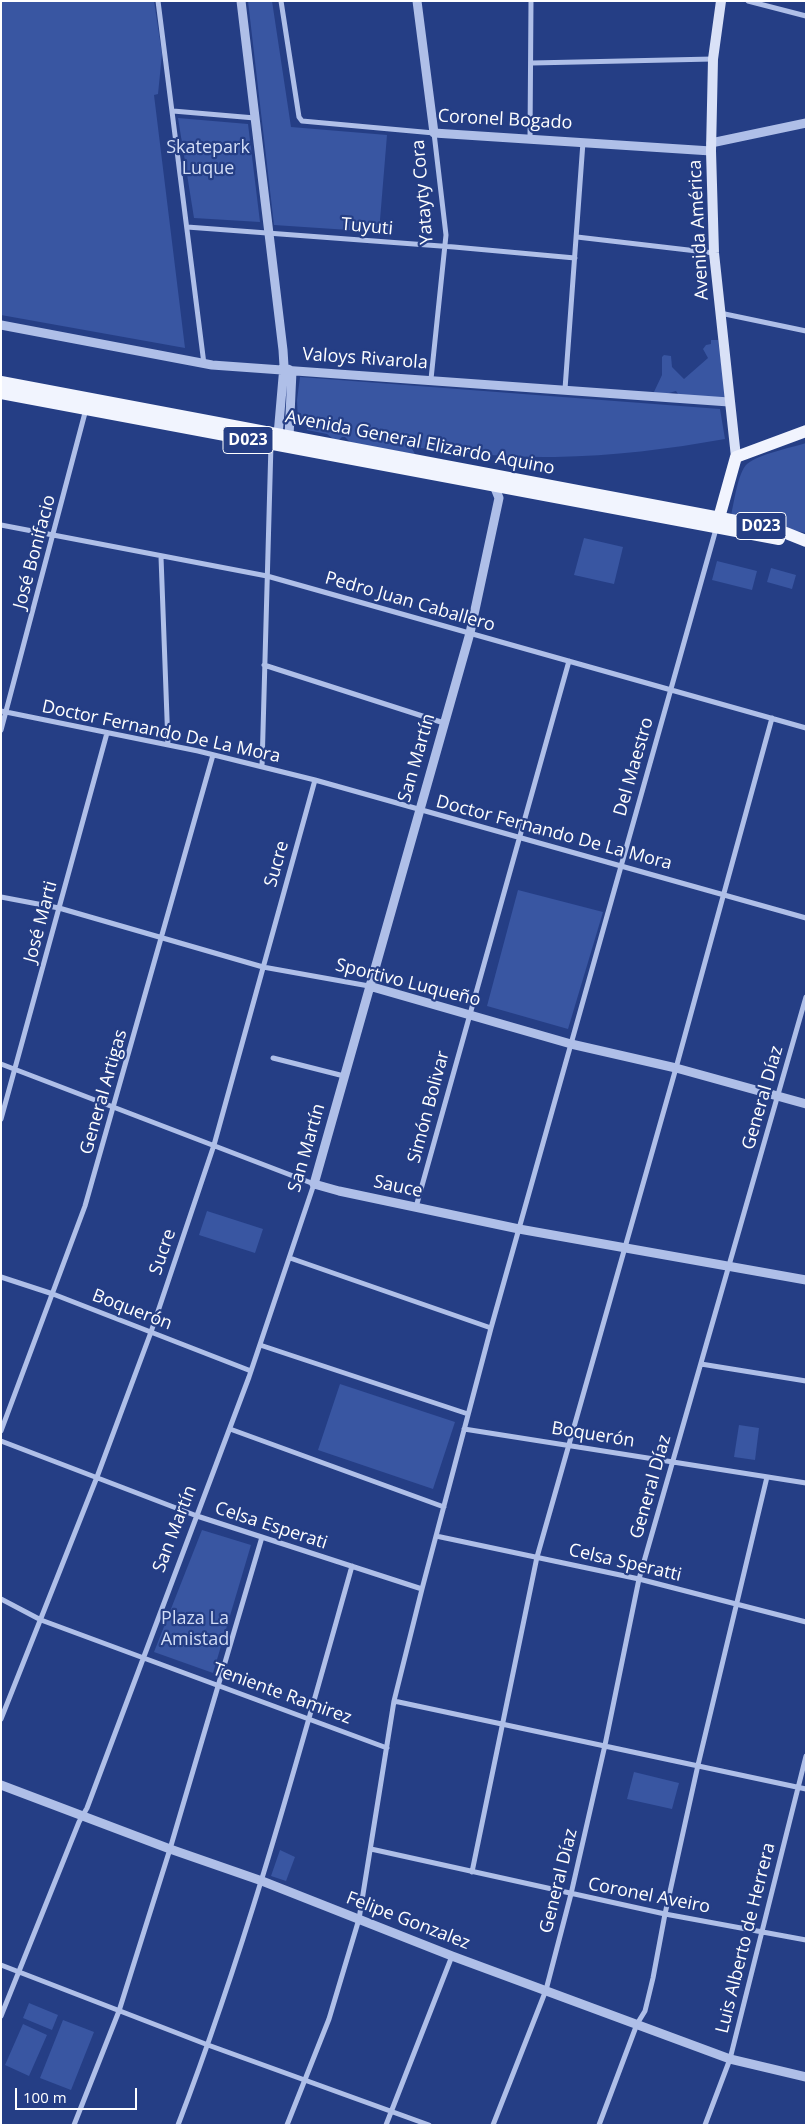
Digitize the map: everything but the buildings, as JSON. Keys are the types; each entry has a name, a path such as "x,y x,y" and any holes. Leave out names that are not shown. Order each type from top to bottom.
{"main road":[{"name":"Avenida América","path":"721,1 713,59 711,147 714,253 736,457"},
{"name":"Avenida General Elizardo Aquino","path":"1,382 495,486 717,522"},
{"name":"Avenida General Elizardo Aquino","path":"1,393 86,409 488,474 717,522 783,540 803,541"},
{"path":"736,457 806,431"},
{"name":"D023","path":"717,522 736,457"}],"street":[{"path":"158,1 204,364"},
{"path":"241,1 287,369 267,576 262,767"},
{"name":"Coronel Bogado","path":"281,1 299,117 306,122 530,138 711,147 806,123"},
{"name":"Yatayty Cora","path":"418,1 446,235 431,380"},
{"path":"530,138 531,1"},
{"path":"748,1 806,16"},
{"path":"532,63 713,59"},
{"path":"173,111 255,118"},
{"path":"565,390 583,141"},
{"name":"Tuyuti","path":"187,227 446,246 575,258"},
{"path":"577,237 714,253"},
{"path":"719,312 806,331"},
{"name":"Valoys Rivarola","path":"1,325 204,364 729,402"},
{"name":"José Bonifacio","path":"1,730 4,712 54,535 86,409"},
{"name":"San Martín","path":"1,2016 83,1815 144,1658 251,1371 314,1184 470,633 499,498 488,474"},
{"name":"Del Maestro","path":"287,2125 329,2019 359,1919 394,1701 422,1589 519,1229 717,522"},
{"name":"Pedro Juan Caballero","path":"1,526 267,576 806,728"},
{"path":"161,557 168,745"},
{"name":"Simón Bolivar","path":"416,1208 468,1015 569,661"},
{"path":"264,665 444,723"},
{"name":"Doctor Fernando De La Mora","path":"4,712 168,745 315,780 806,918"},
{"path":"472,1872 537,1557 676,1068 772,718"},
{"name":"José Marti","path":"1,1119 107,733"},
{"name":"General Artigas","path":"1,1431 85,1206 213,755"},
{"name":"Sucre","path":"1,1719 97,1476 151,1332 214,1145 315,780"},
{"name":"Sportivo Luqueño","path":"1,897 60,908 263,967 369,986 571,1044 676,1068 806,1104"},
{"name":"General Díaz","path":"493,2125 546,1990 571,1894 605,1746 639,1579 804,1012 806,997"},
{"path":"273,1058 344,1076"},
{"name":"Sauce","path":"1,1064 339,1192 519,1229 806,1280"},
{"path":"290,1258 492,1328"},
{"name":"Boquerón","path":"1,1277 52,1294 251,1371"},
{"path":"260,1345 469,1411"},
{"path":"701,1364 806,1381"},
{"name":"Boquerón","path":"464,1428 806,1483"},
{"path":"230,1429 444,1507"},
{"name":"Celsa Esperati","path":"1,1441 97,1476 197,1516 422,1589"},
{"path":"599,2125 637,2024 645,2011 654,1978 665,1914 698,1765 767,1476"},
{"name":"Celsa Speratti","path":"436,1536 639,1579 806,1622"},
{"path":"74,2125 120,2011 262,1538"},
{"path":"178,2125 208,2045 262,1881 352,1566"},
{"name":"Teniente Ramirez","path":"1,1599 41,1620 387,1748"},
{"path":"394,1701 806,1789"},
{"name":"Luis Alberto de Herrera","path":"705,2125 730,2059 806,1756"},
{"name":"Felipe Gonzalez","path":"1,1785 170,1849 262,1881 452,1956 730,2059 806,2077"},
{"name":"Coronel Aveiro","path":"371,1849 665,1914 806,1940"},
{"path":"386,2125 452,1956"},
{"path":"1,1965 208,2045 429,2125"}],"green space":[{"path":"1,1 154,1 162,54 158,94 154,95 185,348 1,315"},
{"path":"248,1 272,1 291,127 387,135 379,232 274,225"},
{"name":"Skatepark Luque","path":"178,118 248,124 260,222 194,218"},
{"path":"711,340 718,340 726,396 723,398 676,397 678,394 676,391 662,395 653,394 662,375 662,357 664,355 671,356 672,367 684,379 708,358 703,349 706,345 711,344"},
{"path":"300,377 720,409 725,439 683,446 598,455 501,456 411,447 415,454 352,444 345,437 342,437 337,442 327,434 307,430 307,425 298,423 297,400"},
{"path":"806,443 806,533 731,516 741,474 747,464 767,454"},
{"path":"584,538 623,547 614,584 574,575"},
{"path":"717,561 757,571 752,590 712,580"},
{"path":"771,568 796,575 792,589 767,582"},
{"path":"518,890 603,912 568,1029 487,1006"},
{"path":"207,1211 263,1229 255,1253 199,1235"},
{"path":"340,1384 455,1422 433,1489 318,1450"},
{"path":"739,1425 759,1428 755,1460 734,1457"},
{"name":"Plaza La Amistad","path":"202,1530 251,1545 213,1673 154,1652"},
{"path":"634,1772 679,1783 672,1809 627,1799"},
{"path":"280,1850 295,1857 286,1881 271,1876"},
{"path":"29,2003 58,2015 52,2030 23,2018"},
{"path":"63,2020 94,2032 71,2090 40,2078"},
{"path":"23,2024 47,2035 29,2076 5,2065"}]}
